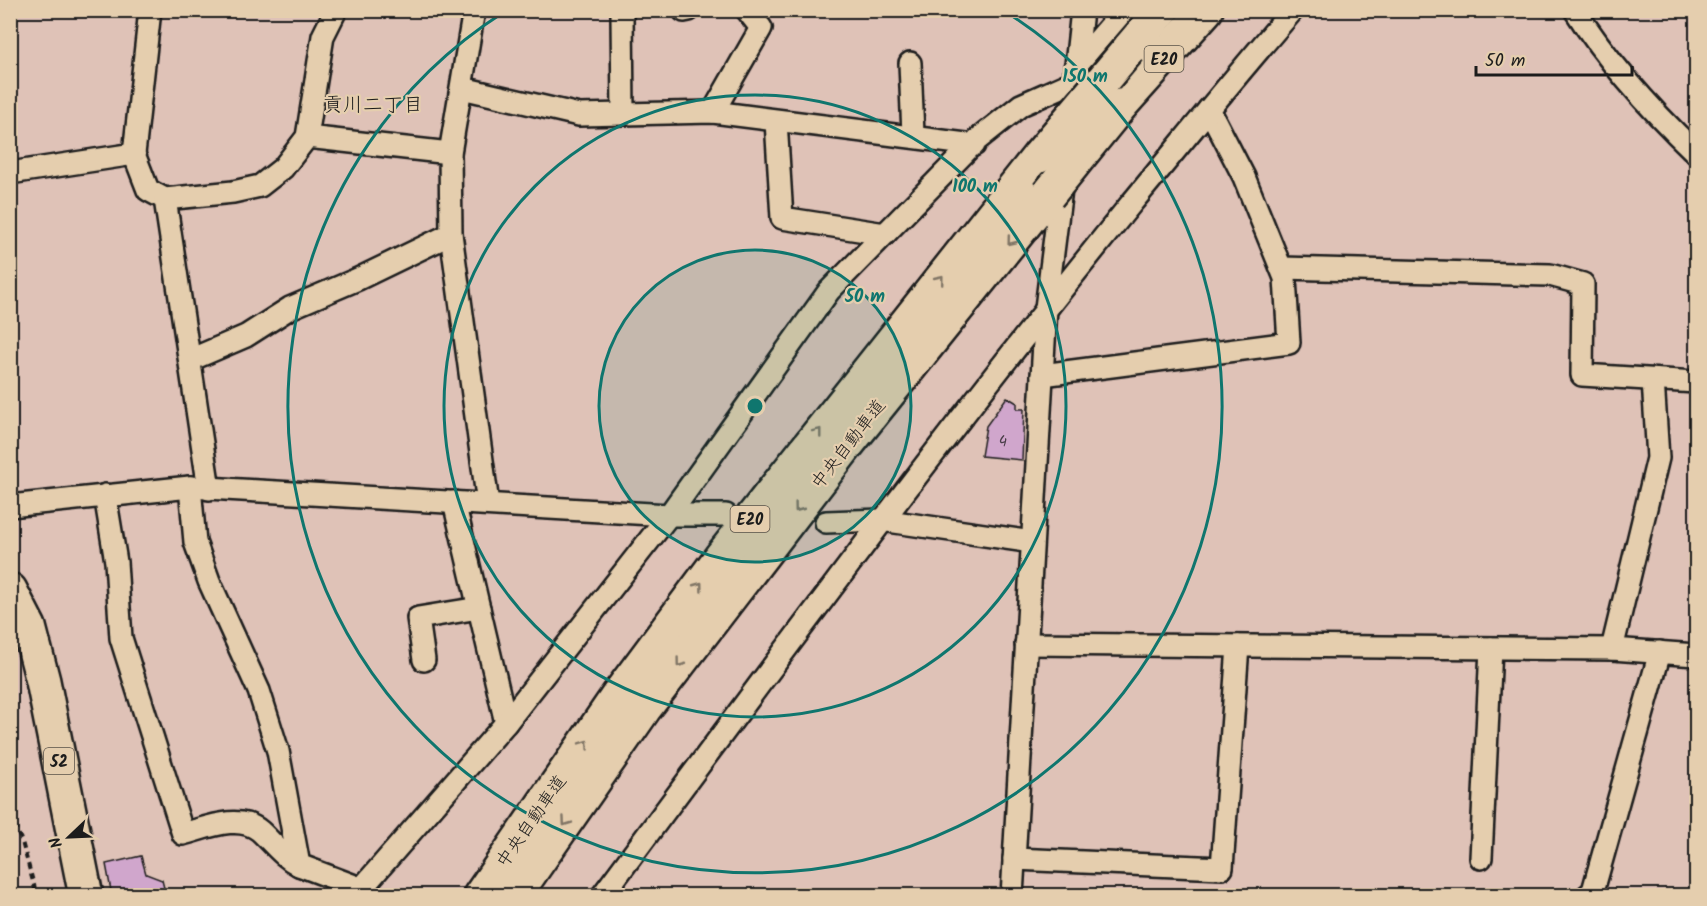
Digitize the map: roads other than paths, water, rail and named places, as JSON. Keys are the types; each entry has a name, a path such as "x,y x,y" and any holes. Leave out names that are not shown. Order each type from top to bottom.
{"highway":[{"name":"中央自動車道","path":"480,896 619,694 721,557 1039,156 1162,10"},
{"name":"中央自動車道","path":"514,896 644,709 846,446 1120,106 1206,10"},
{"name":"52","path":"10,590 29,627 43,681 86,896"}],"street":[{"path":"150,10 134,154 148,190 165,199 233,192 260,186 283,168 307,137 323,36 336,10"},
{"path":"474,10 450,153 451,234 488,504"},
{"path":"684,11 689,10"},
{"path":"712,112 760,28 747,10"},
{"path":"1012,896 1046,308 1082,10"},
{"path":"105,495 116,562 122,638 183,834 229,822 244,823 258,830 282,855 358,892 506,723 669,515 829,291 974,145 1020,105 1075,74 1124,10"},
{"path":"602,896 881,520 1046,308 1293,10"},
{"path":"1575,10 1598,46 1653,111 1696,153"},
{"path":"622,15 623,114"},
{"path":"910,63 913,135"},
{"path":"462,88 560,112 623,114 712,112 913,135 974,145"},
{"path":"1042,375 1289,343 1285,278 1282,268 1244,177 1209,109"},
{"path":"776,121 782,218 885,234"},
{"path":"307,137 450,153"},
{"path":"10,173 134,154"},
{"path":"165,199 190,360 200,488 195,542 209,581 259,691 278,751 299,865"},
{"path":"190,360 246,336 290,308 358,279 451,234"},
{"path":"1282,268 1550,275 1583,284 1582,375 1696,382"},
{"path":"1612,649 1658,458 1653,380"},
{"path":"10,506 105,495 200,488 669,515 726,515"},
{"path":"454,502 506,723"},
{"path":"826,522 881,520 1032,542"},
{"path":"424,660 418,618 479,608"},
{"path":"1026,644 1612,649 1696,655"},
{"path":"1014,859 1222,868 1238,646"},
{"path":"1481,858 1491,648"},
{"path":"1587,896 1593,891 1660,652"}],"district":[{"name":"貢川二丁目","path":"373,104"}]}
